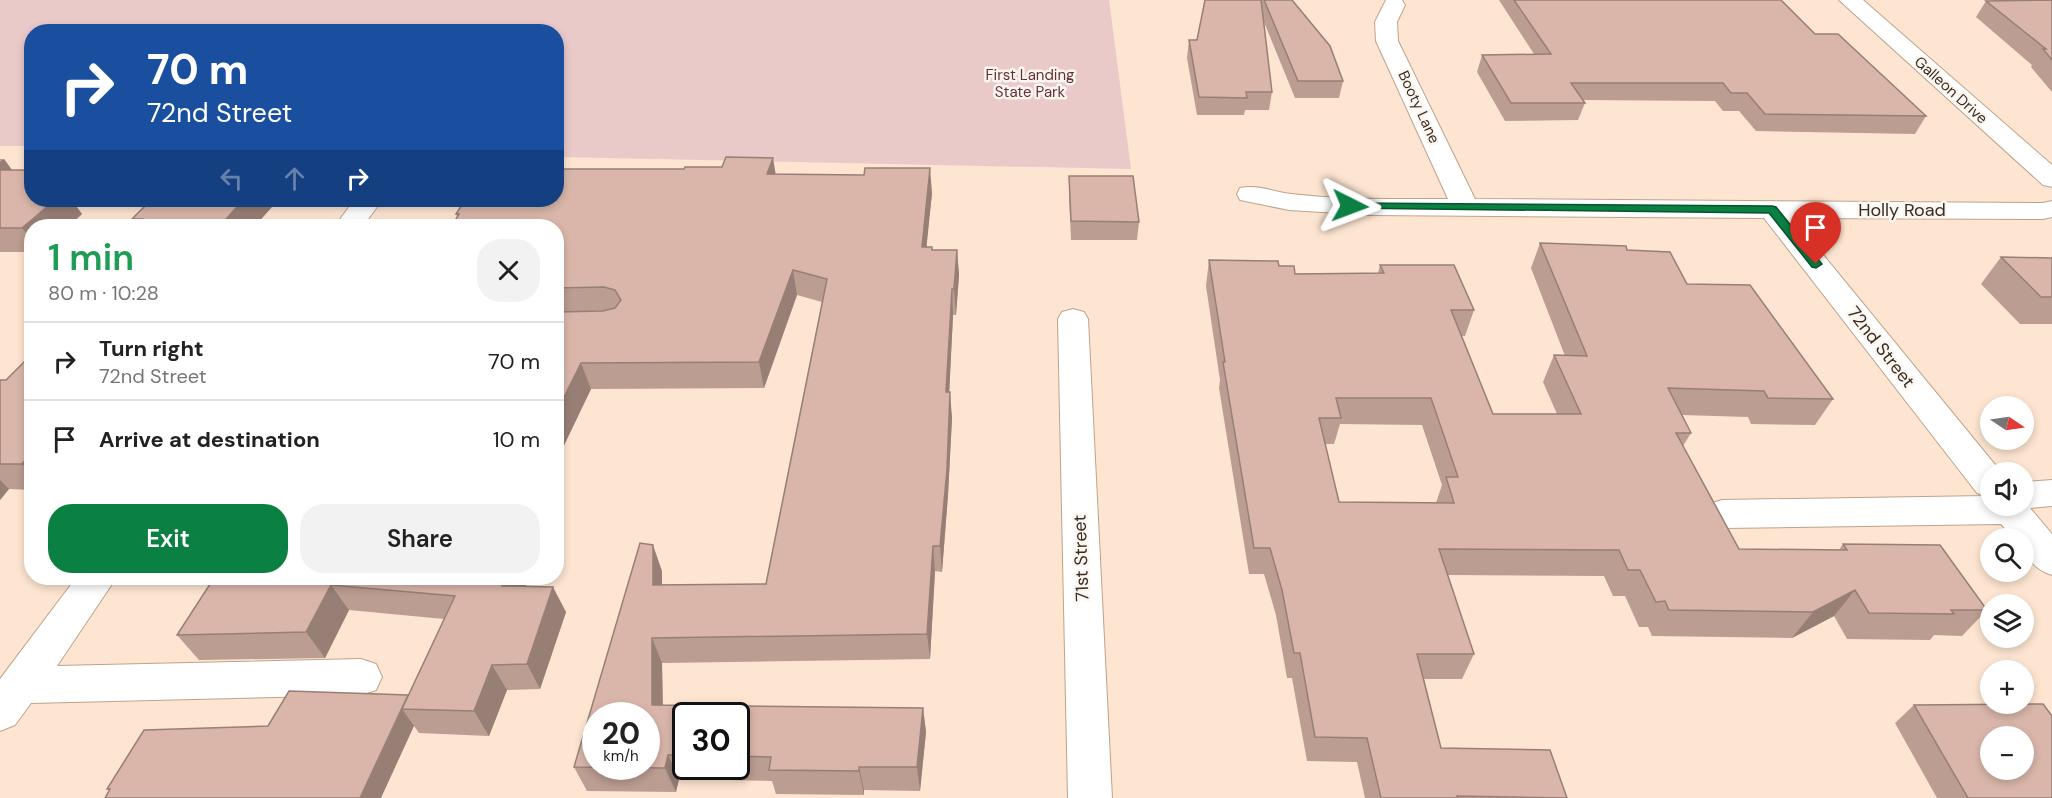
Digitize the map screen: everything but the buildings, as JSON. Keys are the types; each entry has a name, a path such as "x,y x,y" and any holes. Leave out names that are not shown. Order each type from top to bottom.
{"street":[{"name":"Galleon Drive","path":"1850,0 2052,179"},
{"name":"Booty Lane","path":"1394,5 1386,22 1388,41 1466,208"},
{"name":"Holly Road","path":"1250,194 1289,202 1370,207 2043,211 2052,208"},
{"name":"72nd Street","path":"1772,209 1980,465"},
{"name":"71st Street","path":"1073,318 1090,798"},
{"path":"2034,495 2052,493"},
{"path":"1722,514 1980,500"},
{"name":"72nd Street","path":"2020,516 2052,560"},
{"path":"10,698 92,585"},
{"path":"10,698 361,677"}],"green space":[{"name":"First Landing State Park","path":"0,0 1109,0 1131,169 564,157 564,24 24,24 24,146 0,146"}],"route":[{"path":"1350,206 1772,209 1816,264"}]}
